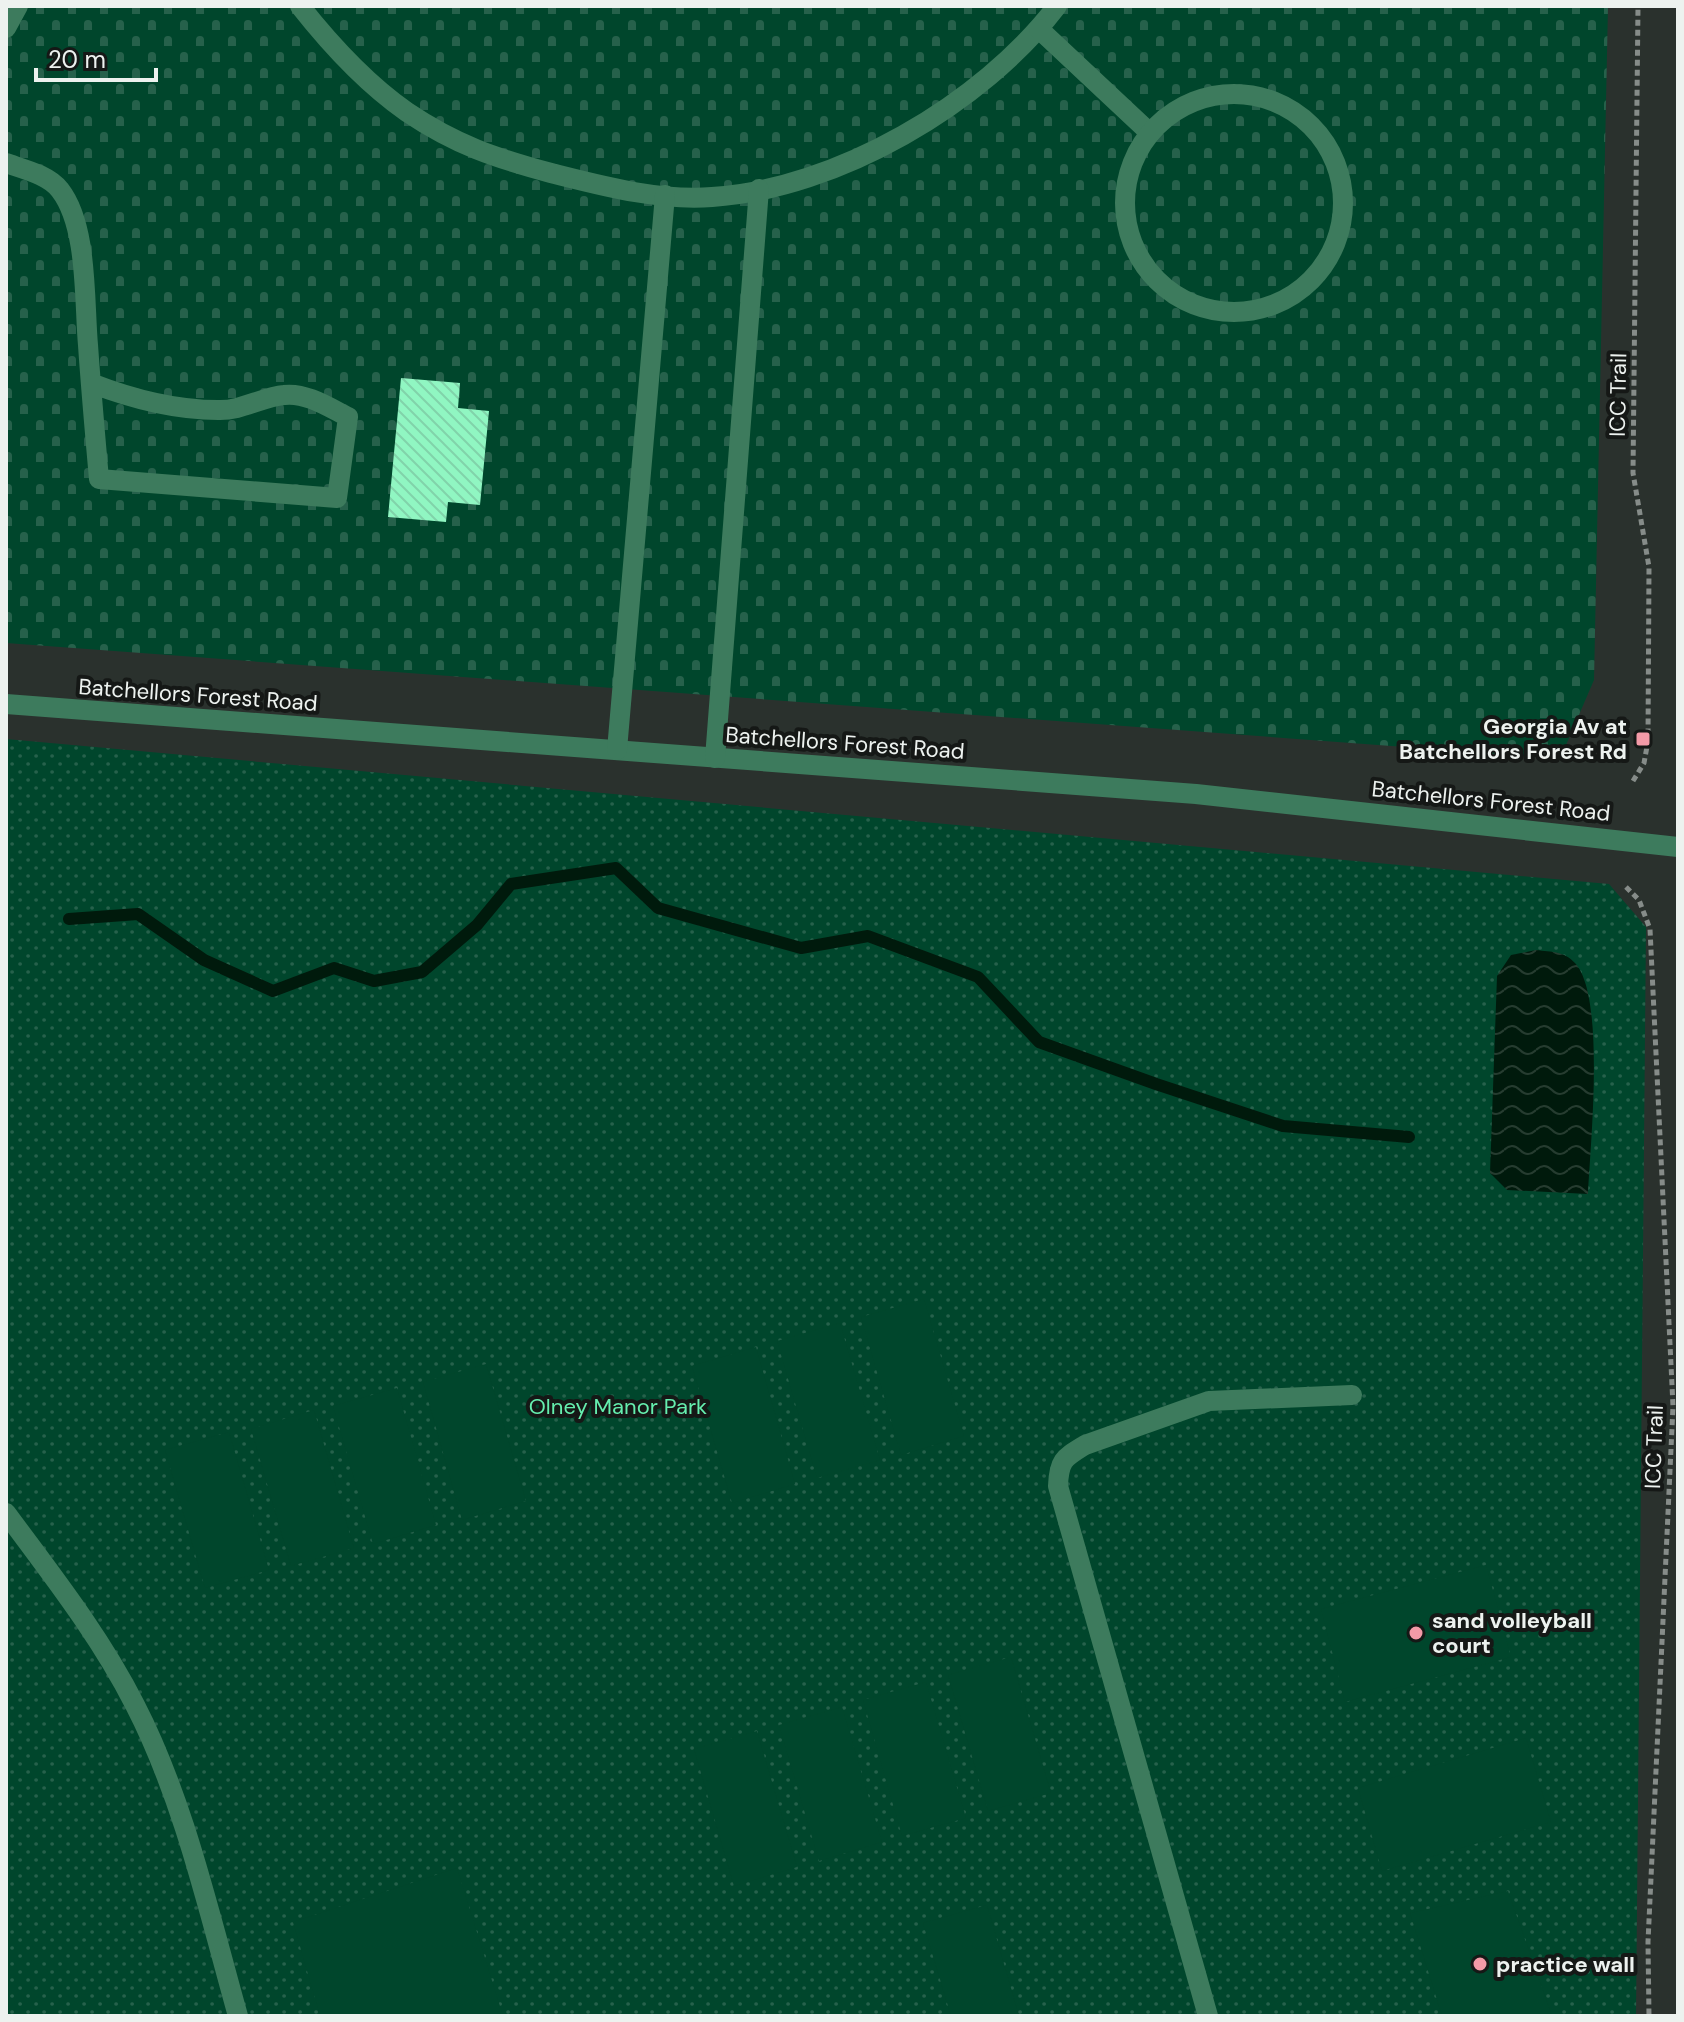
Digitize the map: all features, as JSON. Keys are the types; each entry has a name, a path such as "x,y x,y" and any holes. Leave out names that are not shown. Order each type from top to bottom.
{"street":[{"path":"6,28 18,6"},
{"path":"300,6 339,52 372,83 406,111 456,141 499,160 599,186 665,195 712,197 794,181 881,148 948,109 996,71 1039,29 1057,6"},
{"path":"1039,29 1150,133"},
{"path":"1233,94 1270,99 1312,125 1328,145 1340,173 1344,193 1340,232 1316,276 1301,290 1275,304 1252,311 1224,312 1194,305 1164,287 1143,264 1131,241 1125,211 1126,183 1136,155 1150,133 1179,109 1202,98 1233,94"},
{"path":"6,163 37,174 59,188 73,214 80,242 91,383 99,479 337,498 348,417 319,402 286,394 221,411 130,398 91,383"},
{"path":"715,758 759,189"},
{"path":"617,750 665,195"},
{"name":"Batchellors Forest Road","path":"6,704 1196,794 1678,847"},
{"path":"1208,2016 1058,1486 1059,1466 1068,1455 1085,1445 1209,1401 1352,1395"},
{"path":"6,1513 105,1650 136,1705 166,1776 232,2015"}],"path":[{"name":"ICC Trail","path":"1633,781 1644,763 1648,726 1649,567 1633,473 1638,6"},
{"name":"ICC Trail","path":"1626,887 1639,900 1650,929 1673,1406 1650,1910 1649,2016"}],"green space":[{"path":"6,6 1608,6 1594,680 1566,745 1526,756 6,643"},
{"name":"Olney Manor Park","path":"6,739 1609,884 1646,927 1636,2016 6,2016"},
{"path":"924,1299 964,1436 901,1455 861,1317"},
{"path":"840,1323 880,1460 817,1478 777,1341"},
{"path":"756,1347 795,1484 732,1503 692,1366"},
{"path":"486,1364 526,1501 462,1520 423,1382"},
{"path":"397,1388 436,1525 373,1544 333,1406"},
{"path":"314,1410 354,1548 291,1566 251,1429"},
{"path":"229,1432 269,1570 205,1588 165,1450"},
{"name":"sand volleyball court","path":"1486,1565 1511,1657 1345,1702 1321,1609"},
{"path":"1011,1657 1051,1793 988,1811 948,1675"},
{"path":"926,1682 966,1818 902,1836 863,1700"},
{"path":"842,1707 882,1842 819,1861 779,1725"},
{"path":"757,1731 797,1867 734,1886 694,1749"},
{"path":"1526,1738 1551,1822 1382,1871 1358,1788"},
{"path":"457,1868 503,2016 320,2016 293,1922"},
{"name":"practice wall","path":"1508,1891 1552,2016 1442,2016 1410,1913"},
{"path":"987,1905 1019,2016 951,2016 923,1923"}],"water":[{"path":"1536,950 1562,954 1571,959 1585,980 1590,1006 1594,1073 1588,1194 1507,1190 1490,1173 1497,976 1511,955"}],"building":[{"path":"401,378 460,383 458,408 489,411 480,505 448,502 446,522 388,517"}],"waterway":[{"path":"69,919 138,914 204,960 273,991 334,968 374,981 422,972 477,925 511,884 616,868 658,908 801,948 868,936 978,977 1039,1042 1156,1084 1283,1126 1409,1137"}],"place":[{"name":"Georgia Av at Batchellors Forest Rd","path":"1643,739"},
{"name":"sand volleyball court","path":"1416,1633"},
{"name":"practice wall","path":"1480,1964"}]}
